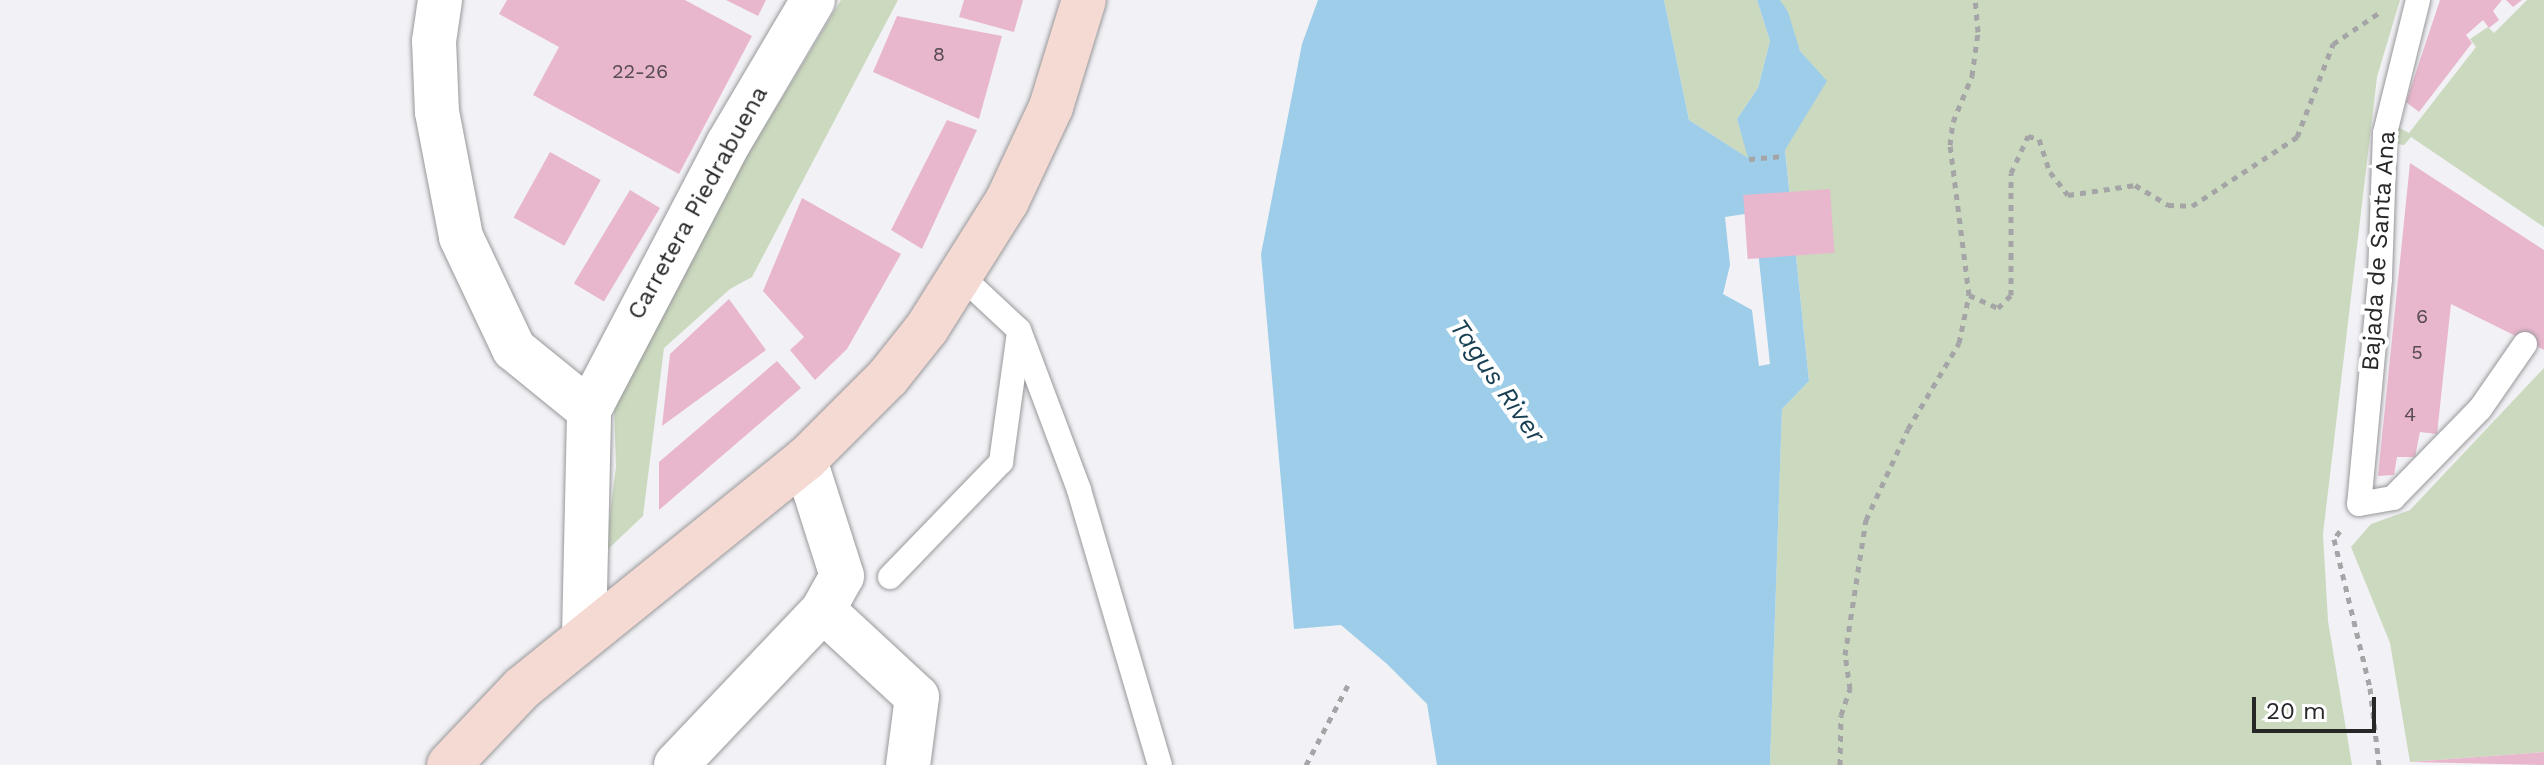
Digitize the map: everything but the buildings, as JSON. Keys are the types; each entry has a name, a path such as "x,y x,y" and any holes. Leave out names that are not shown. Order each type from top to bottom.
{"main road":[{"path":"449,765 522,688 805,460 888,377 961,276 1007,201 1051,107 1084,0"}],"street":[{"path":"440,0 434,41 437,112 461,237 514,349 589,410"},
{"name":"Carretera Piedrabuena","path":"584,636 589,410 728,144 813,0"},
{"path":"676,765 823,610 842,576 805,460"},
{"path":"823,610 917,697 908,765"}],"lane":[{"name":"Bajada de Santa Ana","path":"2359,504 2380,279 2385,133 2418,0"},
{"path":"961,276 1019,330 1079,490 1160,765"},
{"path":"890,577 1001,462 1019,330"},
{"path":"2359,504 2393,498 2480,409 2525,344"}],"path":[{"path":"1840,765 1841,715 1850,689 1845,655 1866,520 1908,429 1959,343 1969,295 1950,145 1953,122 1972,76 1978,32 1975,0"},
{"path":"1969,295 1998,308 2011,295 2011,173 2028,136 2039,139 2050,172 2068,195 2135,185 2168,205 2192,206 2297,137 2333,44 2386,9"},
{"path":"1749,159 1785,156"},
{"path":"2359,504 2334,539 2370,688 2379,765"},
{"path":"1306,765 1349,683"}],"green space":[{"path":"841,0 898,0 752,277 730,289 664,348 643,516 605,552 616,467 614,404 646,324"},
{"path":"1664,0 1757,0 1770,41 1758,88 1737,119 1749,159 1689,120"},
{"path":"1780,0 2400,0 2377,77 2323,534 2328,621 2352,765 1770,765 1782,409 1809,381 1785,149 1826,81 1800,51"},
{"path":"2527,0 2544,0 2544,227 2411,137 2404,145 2395,144 2398,127 2409,133 2476,47 2470,39 2488,27 2494,33"},
{"path":"2544,368 2544,752 2410,762 2390,643 2351,547 2371,524 2410,510"}],"water":[{"name":"Tagus River","path":"1318,0 1664,0 1689,120 1748,158 1737,119 1758,88 1770,41 1757,0 1780,0 1788,12 1800,51 1827,81 1785,150 1809,381 1782,409 1770,765 1437,765 1427,704 1387,664 1341,625 1294,629 1261,254 1302,44","holes":["1752,194 1770,364 1759,366 1752,310 1723,294 1730,265 1725,217 1745,214"]}]}
